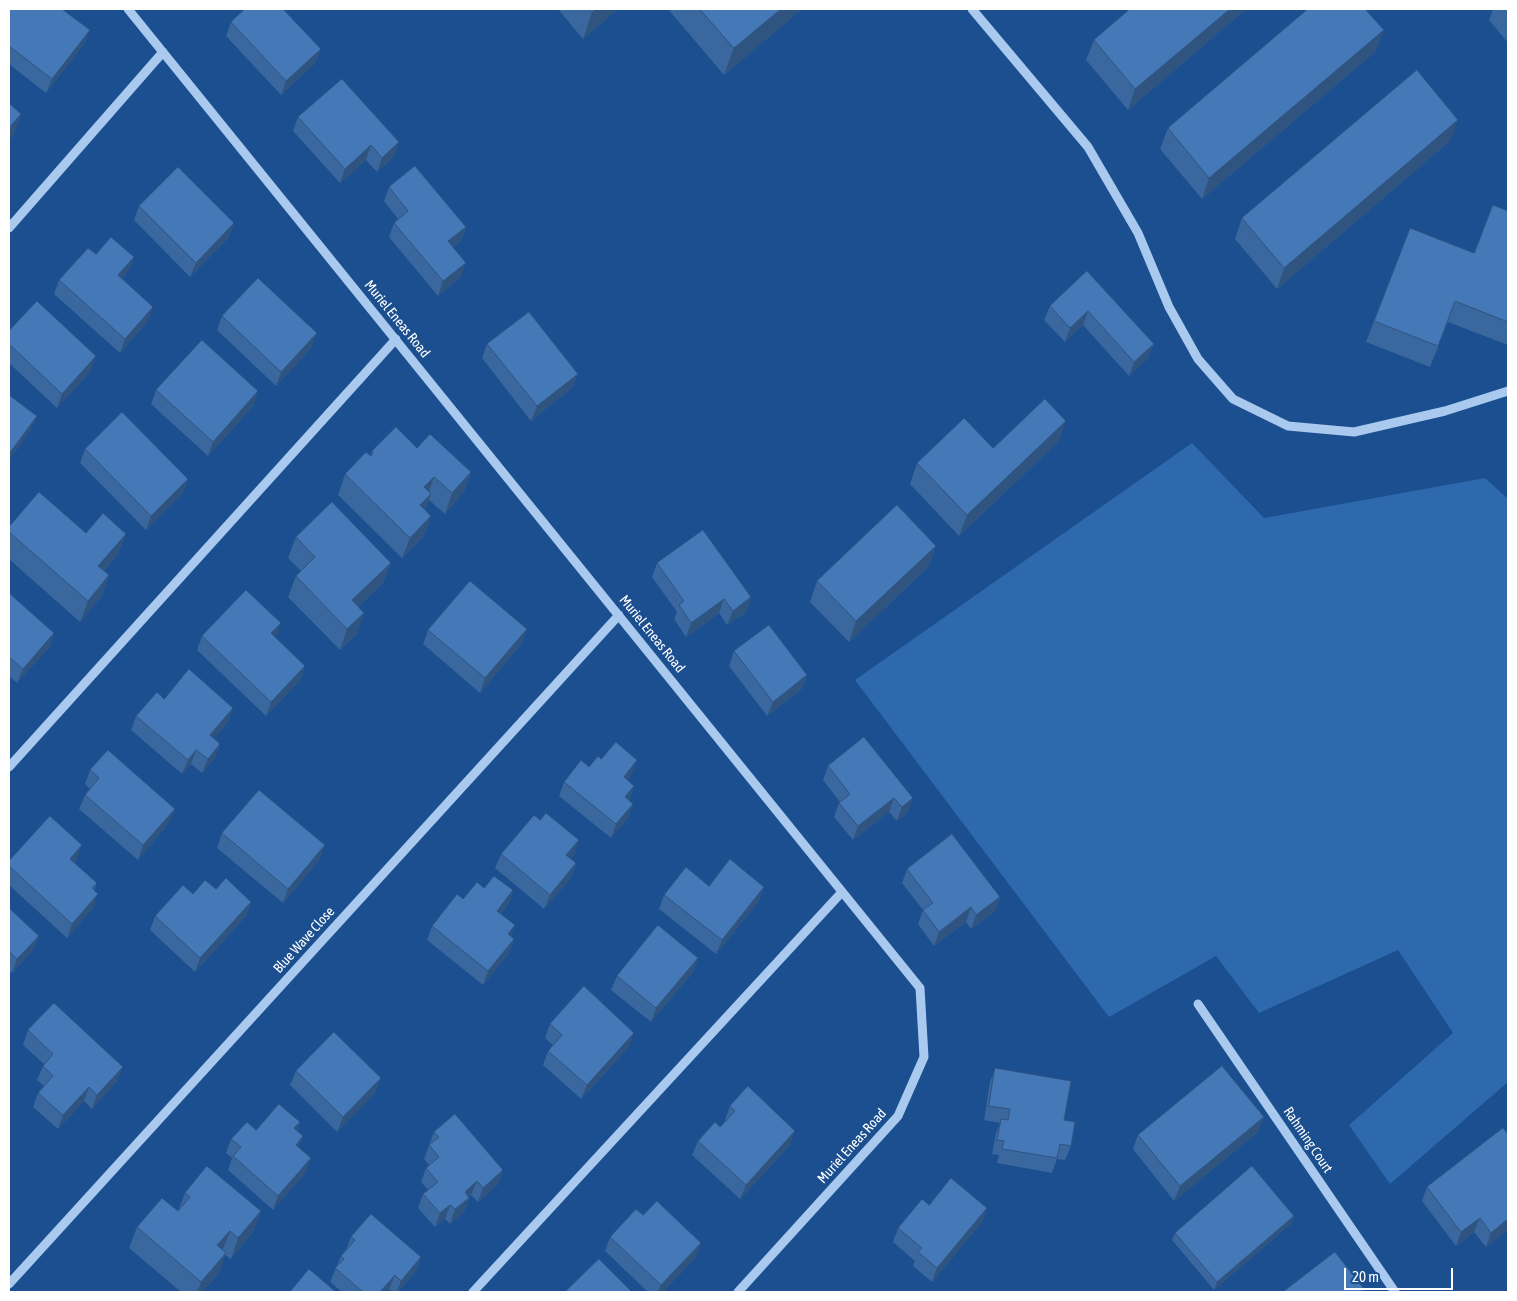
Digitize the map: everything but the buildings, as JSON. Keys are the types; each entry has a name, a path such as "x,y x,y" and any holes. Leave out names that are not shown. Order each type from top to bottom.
{"street":[{"name":"Muriel Eneas Road","path":"128,9 920,988 924,1057 898,1116 738,1292"},
{"path":"972,9 1088,147 1138,233 1169,307 1198,359 1233,399 1288,426 1354,432 1445,411 1508,391"},
{"path":"9,228 163,52"},
{"path":"9,767 396,339"},
{"name":"Blue Wave Close","path":"9,1284 619,615"},
{"path":"473,1292 842,892"},
{"name":"Rahming Court","path":"1198,1004 1395,1292"}],"shaded area":[{"path":"1192,443 1264,518 1485,478 1508,499 1508,1082 1390,1184 1349,1125 1453,1033 1398,950 1259,1013 1216,956 1109,1017 855,680"}]}
